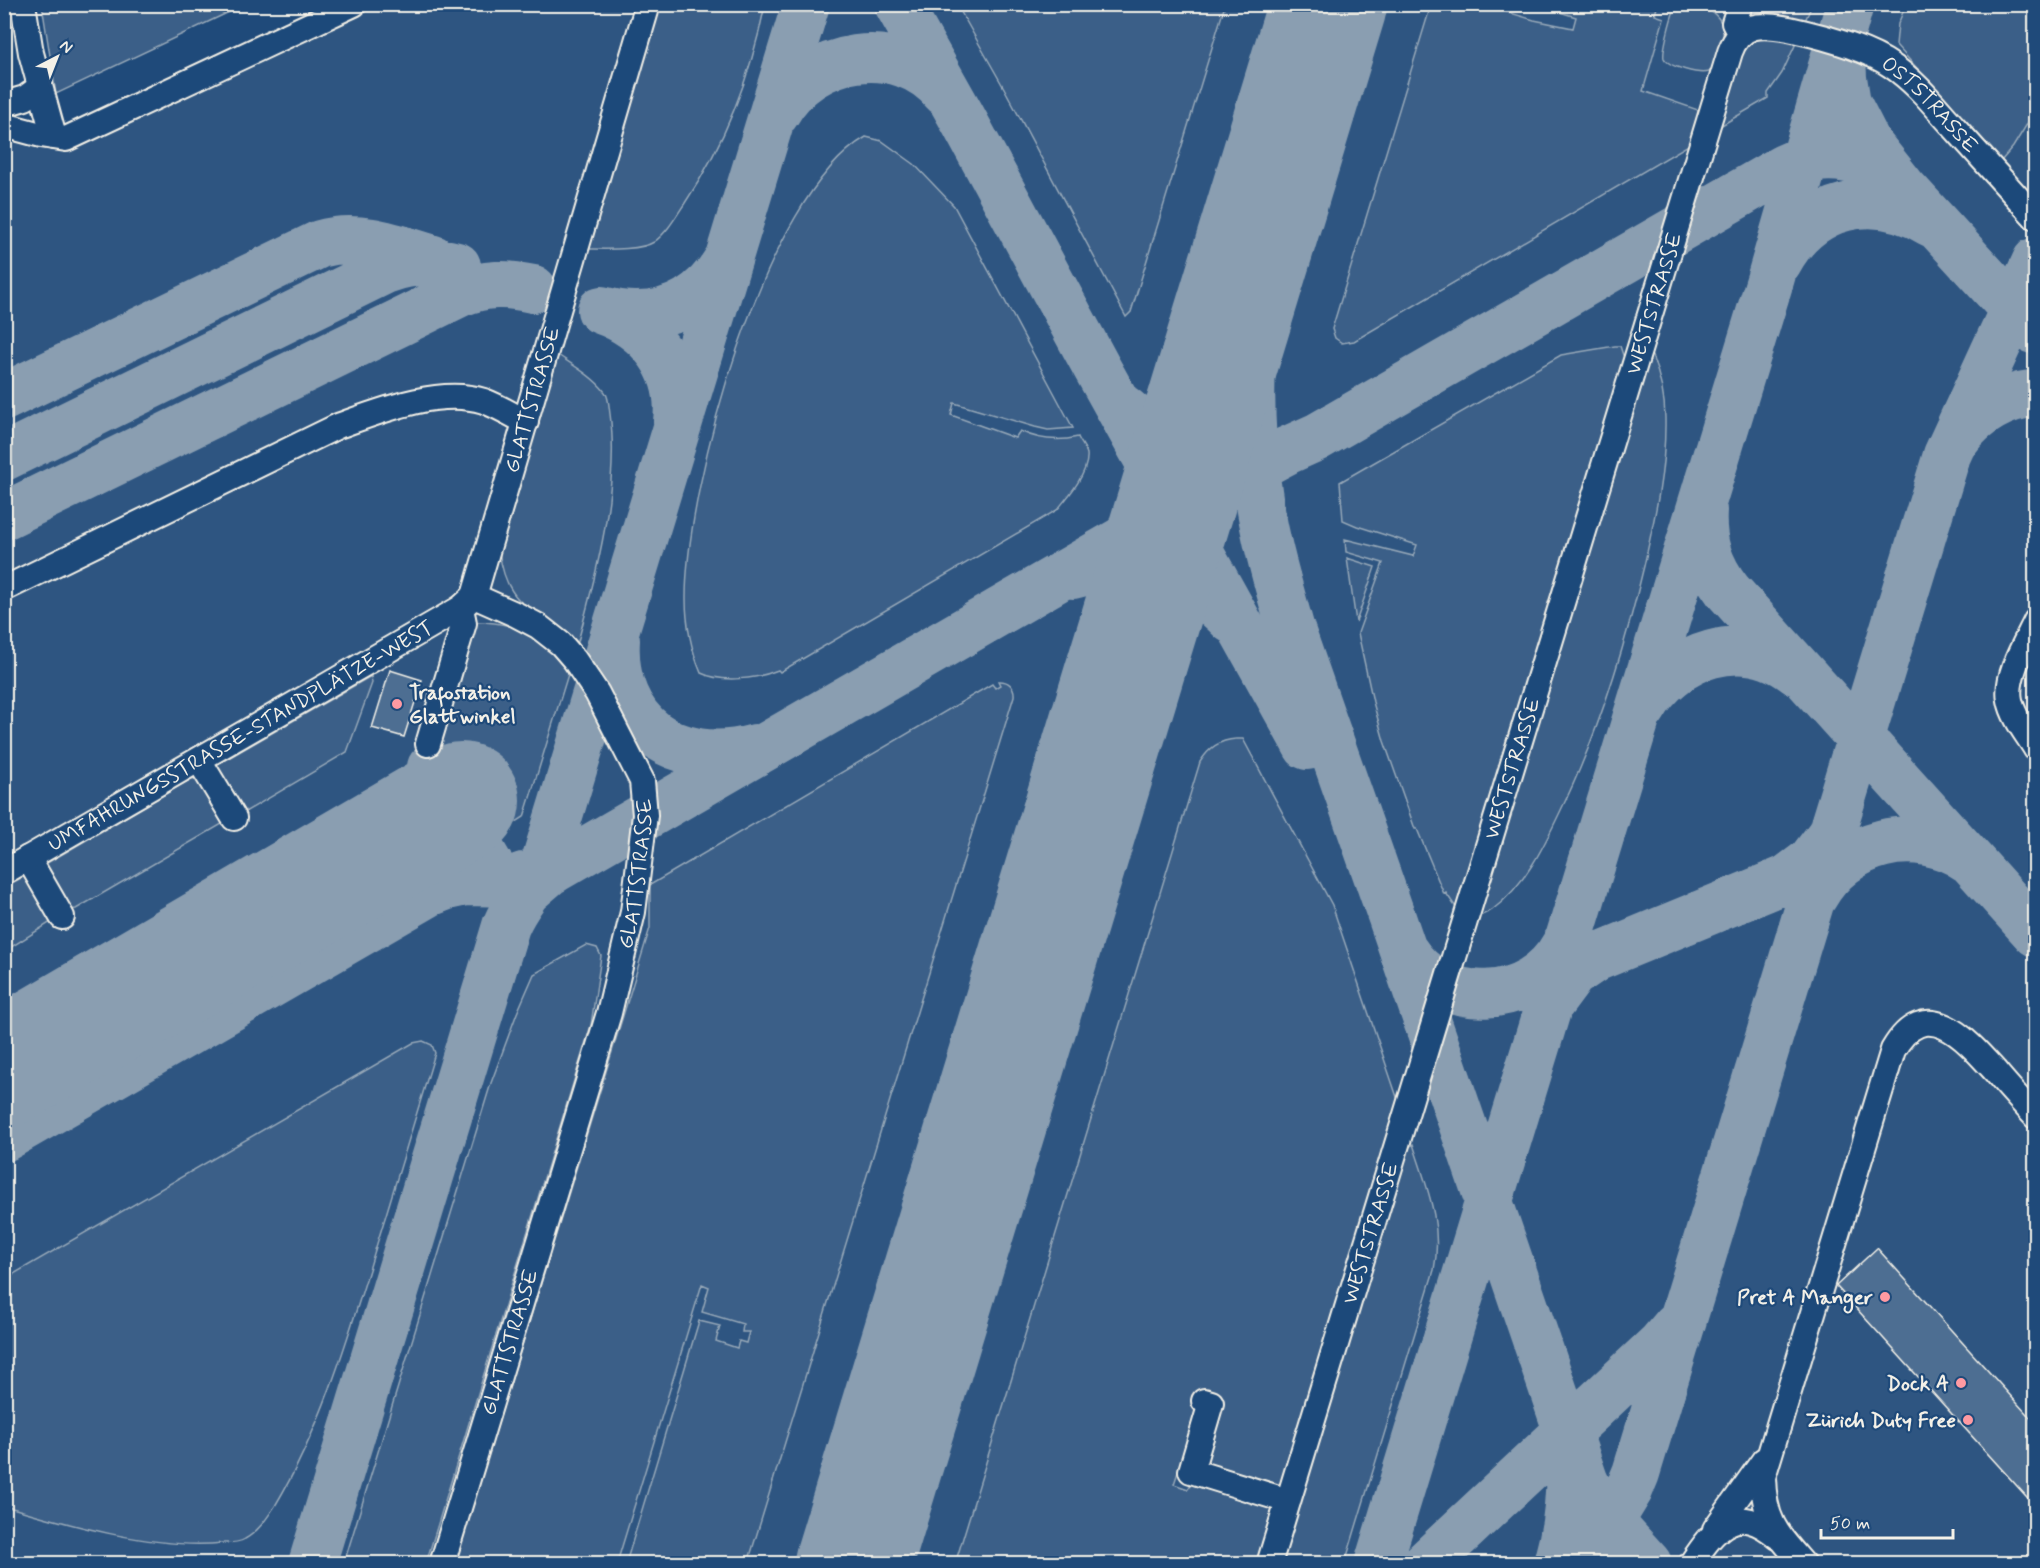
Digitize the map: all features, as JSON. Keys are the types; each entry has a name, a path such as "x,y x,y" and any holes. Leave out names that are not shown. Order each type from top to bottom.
{"street":[{"path":"23,4 31,53 54,137"},
{"path":"4,125 66,139 354,4"},
{"name":"GLATTSTRASSE","path":"442,1563 609,1013 633,912 645,815 642,781 597,693 574,658 561,644 538,626 517,615 468,602 526,422 648,4"},
{"path":"1740,4 1734,23 1740,35"},
{"name":"OSTSTRASSE","path":"1740,35 1746,30 1762,25 1800,31 1877,57 1908,78 2036,218"},
{"name":"WESTSTRASSE","path":"1269,1563 1730,52 1740,35"},
{"path":"4,104 25,98 40,87"},
{"path":"4,589 338,426 372,414 431,399 463,398 484,401 526,422"},
{"path":"428,744 464,623 468,602"},
{"name":"UMFAHRUNGSSTRASSE-STANDPLÄTZE-WEST","path":"4,872 468,602"},
{"path":"2036,621 2013,672 2009,691 2013,709 2036,749"},
{"path":"199,760 234,818"},
{"path":"28,858 62,917"},
{"path":"1782,1541 1769,1519 1764,1497 1763,1477 1897,1043 1910,1030 1922,1024 1938,1025 1954,1030 1968,1042 2036,1117"},
{"path":"1204,1401 1211,1403 1186,1474 1288,1501"},
{"path":"1691,1563 1755,1474 1772,1446"},
{"path":"1707,1541 1723,1526 1744,1519 1759,1523 1782,1541 1803,1563"}],"shaded area":[{"path":"42,4 244,5 56,94"},
{"path":"1649,4 1657,7 1655,15 1664,18 1643,91 1698,110 1692,143 1354,341 1342,343 1335,338 1332,329 1431,5 1507,5 1507,12 1573,28 1576,17 1537,5"},
{"path":"331,5 2035,5 2035,1563 5,1563 4,113 36,123 50,121 77,129"},
{"path":"661,5 765,5 752,57 735,108 712,157 671,224 659,238 648,245 621,249 586,249"},
{"path":"957,5 1225,5 1131,312 1126,317 1004,88"},
{"path":"1681,5 1708,10 1720,20 1723,36 1721,47 1709,72 1685,70 1664,58 1665,42 1673,15"},
{"path":"1745,5 1812,5 1804,23 1746,19"},
{"path":"1906,5 2033,5 2036,8 2035,111 2013,147 2001,161 1896,45 1898,24"},
{"path":"1763,36 1797,41 1782,73 1768,93 1768,98 1715,129 1736,63 1752,42"},
{"path":"866,137 882,141 914,164 954,206 1073,428 1048,430 954,403 951,415 1015,438 1020,431 1048,439 1078,437 1087,454 1085,469 1077,484 1057,510 780,672 778,670 740,679 709,676 701,673 694,655 688,627 686,598 690,548 700,487 716,418 738,347 764,279 795,218 829,169"},
{"path":"1620,346 1623,355 1627,356 1457,909 1446,893 1444,894 1417,829 1415,829 1384,741 1358,633 1383,563 1346,552 1345,539 1413,556 1417,545 1343,520 1340,482 1561,355"},
{"path":"555,353 588,376 605,392 609,403 612,441 612,470 604,530 592,590 577,645 533,613 517,598 505,577 499,551"},
{"path":"1652,356 1665,410 1662,474 1644,566 1619,660 1599,721 1555,824 1524,877 1514,889 1492,910 1476,918 1646,357"},
{"path":"1347,558 1375,567 1356,622"},
{"path":"473,622 501,624 536,637 569,671 524,817 494,836 481,833 432,747"},
{"path":"371,676 372,683 347,752 245,812 239,812 215,768 218,764"},
{"path":"998,681 1010,684 1014,696 748,1563 626,1563 699,1321 720,1326 716,1341 737,1348 739,1341 746,1343 749,1332 742,1332 743,1324 702,1312 709,1287 702,1284 617,1563 455,1564 650,928 650,885 992,684 995,688 1000,685"},
{"path":"1243,739 1332,905 1399,1103 1284,1481 1279,1488 1178,1472 1174,1484 1188,1489 1192,1483 1273,1508 1274,1513 1259,1563 955,1564 1200,762 1215,746 1224,741"},
{"path":"200,778 224,820 222,824 76,909 69,910 45,866 47,863 191,779"},
{"path":"427,779 438,798 375,834 389,860 452,823 463,842 5,1107 5,1023"},
{"path":"25,876 51,922 5,951 4,887"},
{"path":"586,945 597,948 601,956 591,1025 426,1563 344,1563 491,1083 517,1013 534,974"},
{"path":"423,1041 432,1045 435,1053 338,1365 325,1402 294,1472 275,1506 258,1529 245,1539 234,1542 169,1543 113,1534 5,1506 5,1279 413,1043"},
{"path":"1413,1144 1435,1222 1434,1270 1345,1563 1278,1564 1404,1152"}],"building":[{"name":"Trafostation Glattwinkel","path":"390,670 422,680 404,737 372,728"},
{"name":"Dock A","path":"1877,1248 2036,1424 2036,1507 1836,1286"}],"taxiway":[{"path":"312,1564 506,926 546,858 806,4"},
{"path":"898,4 1307,746"},
{"path":"1378,1564 1771,277 1850,4"},
{"path":"1842,54 1847,103 1868,144 1903,188 2033,330"},
{"path":"776,113 791,92 810,76 832,65 856,59 880,58 904,63 926,75 945,92"},
{"path":"1285,146 1260,272 1252,356 1251,399 1257,484 1271,557 1291,630 1584,1480 1604,1514 1648,1564"},
{"path":"528,890 549,872 1175,510 1317,437 1784,168 1815,158 1847,159 1877,169 1903,188"},
{"path":"1778,262 1791,242 1807,226 1845,207 1866,204 1888,206 1909,212 1931,223"},
{"path":"4,397 320,244 334,241 363,241 390,246 433,259"},
{"path":"1584,1564 1629,1490 1636,1473 1947,455 2036,261"},
{"path":"4,457 385,270 421,262 439,262 457,266"},
{"path":"677,422 675,385 660,352 634,327 601,310 638,315 672,309 702,291 726,262"},
{"path":"4,516 460,293 478,287 496,285 533,289"},
{"path":"1956,439 1972,421 1991,407 2012,398 2036,393"},
{"path":"1124,409 1157,433 1193,450 1232,457 1272,454"},
{"path":"1703,510 1703,533 1711,563 1728,591 2036,933"},
{"path":"1073,575 1116,569 1158,575 1198,593 1232,620"},
{"path":"616,640 617,670 624,695 637,717 654,734 675,746 699,752 726,753 755,748"},
{"path":"1642,709 1655,690 1672,674 1691,662 1711,654 1733,651 1755,652 1776,659 1797,672"},
{"path":"431,767 501,884 523,876"},
{"path":"1552,1001 1572,974 1597,957 1787,879 1811,861 1829,837"},
{"path":"1814,896 1827,877 1843,862 1883,843 1904,840 1926,842 1948,848 1968,859"},
{"path":"4,1138 429,893 465,882 516,883 553,870"},
{"path":"1404,951 1420,971 1441,984 1463,992 1486,994 1510,990 1531,981 1550,966 1565,945"},
{"path":"1426,1564 1661,1344 1677,1325"},
{"path":"1557,1564 1568,1510 1569,1456"}],"runway":[{"path":"853,1564 1328,4"},
{"path":"4,1068 461,801"}],"place":[{"name":"Trafostation Glattwinkel","path":"397,704"},
{"name":"Pret A Manger","path":"1885,1297"},
{"name":"Dock A","path":"1961,1383"},
{"name":"Zürich Duty Free","path":"1968,1420"}]}
